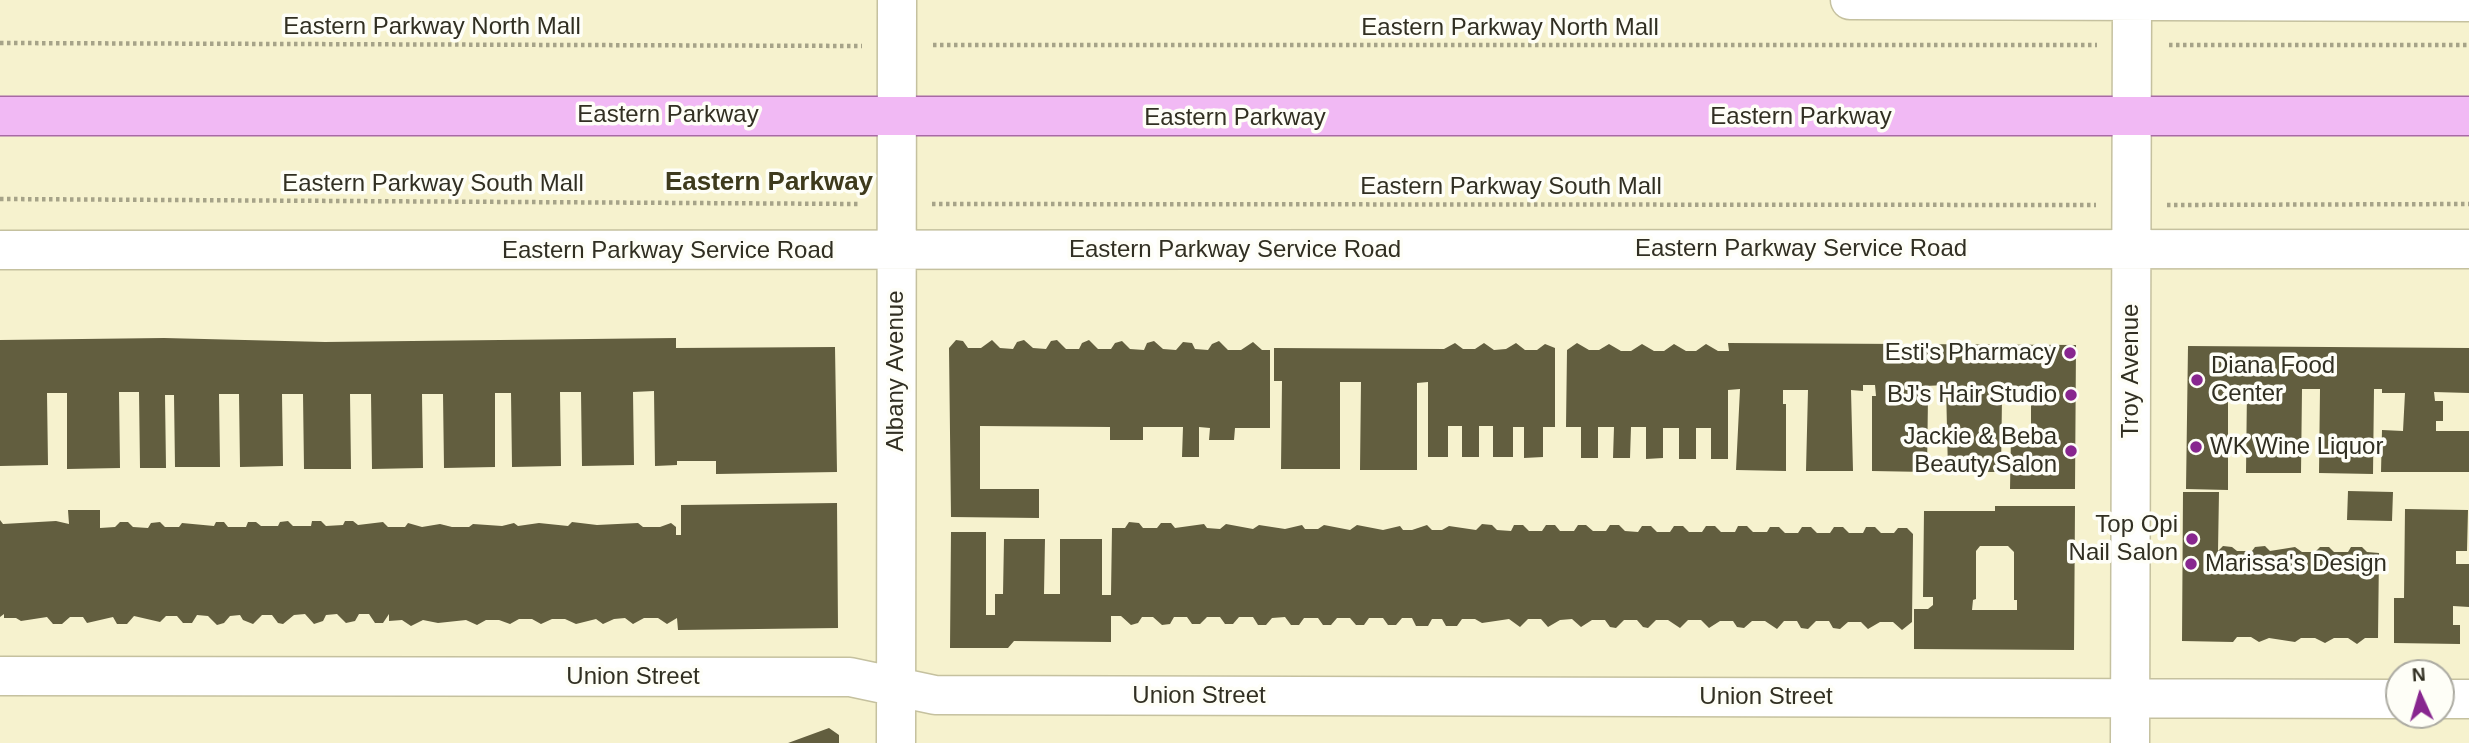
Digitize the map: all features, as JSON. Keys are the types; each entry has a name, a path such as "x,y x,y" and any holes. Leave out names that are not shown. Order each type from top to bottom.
{"main road":[{"name":"Eastern Parkway","path":"0,116 2469,116"}],"street":[{"name":"Albany Avenue","path":"896,743 897,0"},
{"path":"1850,0 2469,2"},
{"name":"Troy Avenue","path":"2130,743 2132,1"},
{"name":"Eastern Parkway Service Road","path":"0,250 2469,249"},
{"name":"Union Street","path":"0,676 850,677 935,695 2385,699"}],"path":[{"name":"Eastern Parkway North Mall","path":"0,43 865,46"},
{"name":"Eastern Parkway North Mall","path":"928,46 2101,45"},
{"path":"2156,45 2469,45"},
{"name":"Eastern Parkway South Mall","path":"0,199 865,204"},
{"name":"Eastern Parkway South Mall","path":"928,204 2102,205"},
{"path":"2157,205 2469,204"}],"building":[{"path":"164,338 325,342 676,338 676,348 835,347 837,472 716,474 716,461 677,461 677,465 655,466 654,391 633,392 634,465 582,466 581,392 560,392 561,466 512,467 511,393 495,393 495,467 444,468 443,394 422,394 423,468 372,469 371,394 350,394 351,469 304,469 303,394 282,394 283,466 240,467 239,394 219,394 220,467 175,467 174,395 165,395 166,468 140,468 139,392 119,392 120,468 67,469 67,393 47,393 48,465 0,466 0,340"},
{"path":"956,340 963,341 968,348 981,348 992,340 1000,348 1013,349 1017,342 1024,340 1033,348 1046,349 1051,341 1057,340 1066,349 1079,349 1082,343 1089,340 1098,349 1111,349 1115,343 1122,341 1130,349 1144,350 1147,343 1154,341 1163,349 1176,350 1183,342 1192,343 1195,349 1208,350 1212,344 1219,341 1228,350 1241,350 1253,342 1262,350 1270,350 1270,428 1235,428 1234,440 1209,440 1210,428 1199,427 1199,457 1182,457 1183,427 1143,427 1143,440 1110,440 1110,427 980,426 980,489 1039,489 1039,518 951,517 949,348"},
{"path":"1455,343 1463,349 1475,349 1484,343 1494,350 1506,349 1516,343 1525,350 1537,350 1545,344 1555,348 1555,427 1543,427 1543,457 1524,458 1524,427 1513,427 1513,457 1493,457 1493,426 1479,426 1479,457 1462,457 1462,426 1448,426 1448,457 1428,457 1428,382 1417,383 1417,470 1360,470 1361,382 1340,382 1340,469 1281,469 1282,381 1274,381 1274,348 1444,349"},
{"path":"1577,343 1589,350 1599,350 1609,344 1621,351 1631,351 1642,344 1654,351 1664,351 1674,344 1686,351 1696,351 1706,344 1718,351 1729,351 1728,343 2076,345 2075,489 2010,489 2011,435 2031,435 2031,387 1999,386 1998,396 2002,397 2001,472 1948,472 1946,385 1925,386 1925,396 1928,396 1927,472 1872,471 1872,396 1876,396 1875,385 1863,385 1863,391 1851,390 1853,471 1806,471 1808,390 1783,390 1783,404 1786,404 1786,471 1736,470 1740,389 1728,390 1728,459 1711,459 1711,428 1696,428 1696,459 1679,459 1679,428 1663,428 1663,458 1646,459 1646,427 1631,427 1630,458 1613,458 1614,427 1598,427 1598,458 1581,458 1581,427 1566,427 1567,350"},
{"path":"2188,346 2469,348 2469,393 2434,392 2435,401 2443,401 2443,421 2436,421 2436,431 2469,431 2469,472 2381,472 2382,430 2403,431 2405,393 2382,393 2382,389 2374,389 2373,474 2319,473 2320,389 2302,389 2301,473 2246,473 2247,388 2228,388 2228,490 2186,489"},
{"path":"2348,491 2393,492 2392,521 2347,520"},
{"path":"2183,492 2219,492 2218,551 2223,546 2237,551 2252,551 2255,547 2265,546 2270,551 2295,547 2302,552 2315,552 2320,547 2329,547 2334,552 2348,552 2351,547 2362,547 2367,552 2379,553 2378,638 2365,638 2357,644 2348,638 2334,638 2325,643 2315,638 2301,638 2295,642 2269,638 2259,642 2251,637 2237,637 2233,642 2182,641"},
{"path":"837,503 838,628 678,630 677,618 667,624 658,618 644,618 633,624 625,618 603,624 596,619 576,624 565,619 552,619 541,624 532,619 519,619 510,624 499,620 486,620 477,625 466,620 438,623 423,620 411,626 402,620 389,621 389,614 383,623 375,623 369,614 359,614 355,621 346,623 337,614 326,615 323,621 314,624 305,614 294,615 283,624 278,623 272,615 262,615 253,624 243,620 240,615 230,616 224,623 217,625 208,616 197,615 192,623 183,623 177,616 166,616 160,622 134,616 127,624 117,624 113,617 87,623 83,617 70,617 62,624 53,624 47,617 21,621 4,618 4,614 0,617 0,520 3,524 56,521 69,524 68,510 100,510 100,528 115,527 120,522 128,522 133,527 148,528 151,523 160,522 165,527 179,527 182,523 214,526 216,522 224,522 228,527 246,527 248,522 256,522 261,526 278,526 280,522 288,521 293,526 311,526 312,521 321,521 326,526 343,525 345,521 353,521 358,525 383,522 388,527 405,527 408,523 422,527 440,524 452,527 469,527 473,524 502,526 514,523 518,526 539,523 568,526 572,522 597,525 638,523 643,527 660,527 671,523 676,527 676,535 681,535 681,505"},
{"path":"1995,506 2075,506 2074,650 1914,649 1914,609 1928,609 1933,605 1933,597 1923,597 1924,511 1995,511","holes":["1980,546 2008,546 2014,552 2014,600 2017,600 2017,610 1972,610 1973,600 1976,599 1976,551"]},
{"path":"2405,509 2468,510 2467,551 2456,551 2456,564 2469,564 2469,607 2453,606 2453,625 2460,625 2460,644 2394,643 2394,598 2404,598"},
{"path":"1129,522 1139,523 1143,528 1157,528 1161,523 1171,523 1175,528 1204,524 1207,528 1220,529 1226,524 1253,529 1259,525 1285,529 1302,525 1305,529 1318,529 1324,525 1350,530 1357,525 1383,530 1400,526 1403,530 1412,530 1427,525 1432,530 1442,530 1449,526 1476,530 1482,524 1492,525 1497,530 1511,531 1514,525 1523,525 1529,531 1542,531 1546,525 1555,525 1560,531 1574,531 1578,525 1586,525 1593,531 1606,531 1610,525 1619,525 1625,531 1638,532 1642,526 1651,526 1657,532 1670,532 1674,526 1683,526 1689,532 1702,532 1706,526 1715,526 1721,532 1735,532 1738,526 1747,526 1753,532 1767,532 1770,527 1779,527 1785,533 1798,533 1802,527 1811,527 1817,533 1830,533 1834,527 1843,527 1849,533 1863,533 1866,527 1875,527 1881,533 1894,533 1898,528 1907,528 1913,534 1912,622 1902,630 1893,622 1880,622 1868,629 1861,622 1848,622 1840,629 1833,628 1829,621 1816,621 1808,629 1801,628 1797,621 1784,621 1777,629 1765,621 1752,621 1744,628 1737,627 1733,621 1720,621 1709,628 1701,620 1688,620 1680,628 1668,620 1656,620 1648,628 1643,627 1637,620 1624,620 1616,628 1610,627 1605,620 1592,620 1581,627 1572,619 1560,620 1548,627 1541,619 1528,619 1520,627 1509,619 1482,623 1475,619 1462,619 1457,626 1446,626 1442,619 1432,619 1428,626 1416,626 1412,618 1402,618 1396,625 1388,625 1383,618 1369,618 1364,625 1356,625 1350,618 1337,618 1331,625 1323,625 1318,618 1304,618 1299,625 1291,625 1285,617 1272,618 1266,625 1258,625 1253,617 1239,617 1233,624 1225,624 1220,617 1207,617 1200,624 1192,624 1187,617 1174,617 1170,624 1162,625 1153,617 1142,617 1138,623 1131,625 1121,616 1111,616 1111,642 1014,641 1008,648 950,648 951,532 986,532 986,615 995,615 995,594 1003,594 1004,539 1045,539 1044,594 1060,594 1060,539 1102,539 1102,595 1111,595 1112,528 1125,528"},
{"path":"829,728 839,735 839,743 788,743"}],"place":[{"name":"Esti's Pharmacy","path":"2070,353"},
{"name":"Diana Food Center","path":"2197,380"},
{"name":"BJ's Hair Studio","path":"2071,395"},
{"name":"WK Wine Liquor","path":"2196,447"},
{"name":"Jackie & Beba Beauty Salon","path":"2071,451"},
{"name":"Top Opi Nail Salon","path":"2192,539"},
{"name":"Marissa's Design","path":"2191,564"}],"district":[{"name":"Eastern Parkway","path":"769,183"}]}
